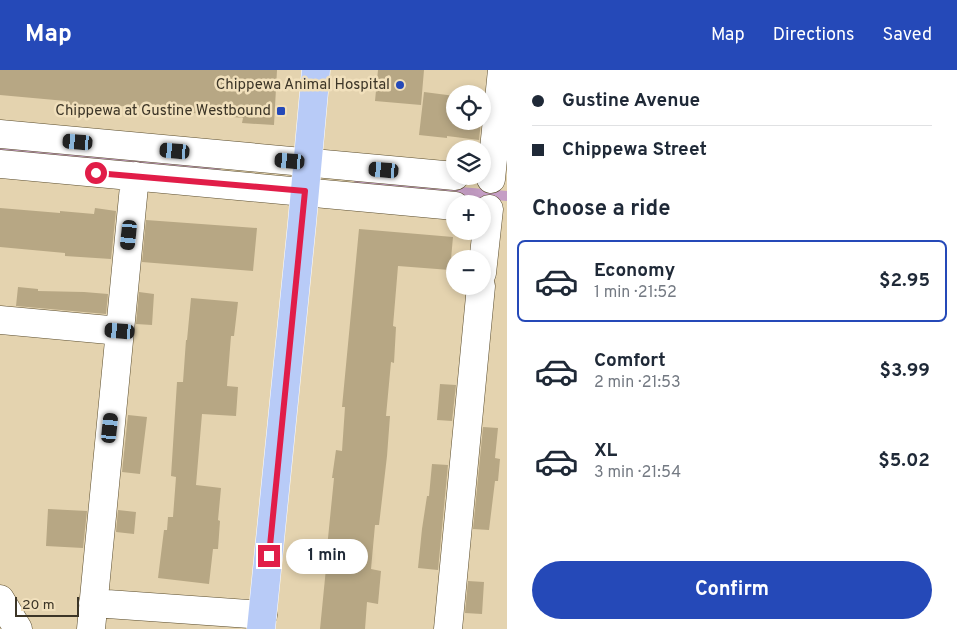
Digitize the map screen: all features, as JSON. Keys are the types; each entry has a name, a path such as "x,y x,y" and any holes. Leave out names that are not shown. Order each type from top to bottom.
{"main road":[{"path":"262,622 316,70"}],"street":[{"path":"499,179 502,70"},
{"path":"0,134 446,175"},
{"path":"0,164 446,205"},
{"path":"135,176 92,616 262,622"},
{"path":"486,250 493,209"},
{"path":"448,629 480,295"},
{"path":"0,320 120,331"},
{"path":"0,599 18,629"}],"shaded area":[{"path":"0,145 219,166 221,169 220,171 0,154"},
{"path":"356,178 507,191 507,201 491,200 491,195 446,196 360,188 354,182"}],"building":[{"path":"0,70 277,70 274,125 242,123 243,118 133,107 105,105 105,109 66,106 66,101 0,95"},
{"name":"Chippewa Animal Hospital","path":"378,70 424,70 421,105 375,101"},
{"path":"424,92 446,95 446,130 480,130 479,140 419,135"},
{"path":"0,208 94,214 95,208 116,211 111,259 65,256 65,253 0,247"},
{"path":"146,220 257,228 253,271 142,262"},
{"path":"359,229 446,236 446,240 453,240 452,250 446,250 446,270 398,266 393,326 396,327 394,363 391,362 386,416 390,416 387,456 379,525 375,525 371,569 381,571 378,604 367,602 365,629 320,629 334,478 332,478 336,450 342,451 345,407 342,407"},
{"path":"18,287 38,289 38,291 108,294 106,314 16,306"},
{"path":"139,292 154,294 152,325 136,324"},
{"path":"191,298 238,302 234,336 231,336 227,386 238,387 236,416 202,414 196,485 221,488 218,549 213,549 209,584 158,578 164,530 167,530 168,517 173,517 176,477 171,476 177,382 183,382"},
{"path":"440,384 456,385 452,421 437,420"},
{"path":"128,415 147,417 140,474 122,472"},
{"path":"483,427 498,428 495,458 500,459 498,481 495,481 489,530 473,529"},
{"path":"432,464 448,465 438,570 418,568"},
{"path":"48,509 87,511 83,548 46,546"},
{"path":"118,510 136,512 134,534 116,532"},
{"path":"468,581 484,582 482,614 465,613"}],"place":[{"name":"Chippewa Animal Hospital","path":"400,85"},
{"name":"Chippewa at Gustine Westbound","path":"281,111"}],"route":[{"path":"96,173 305,191 269,556"}]}
